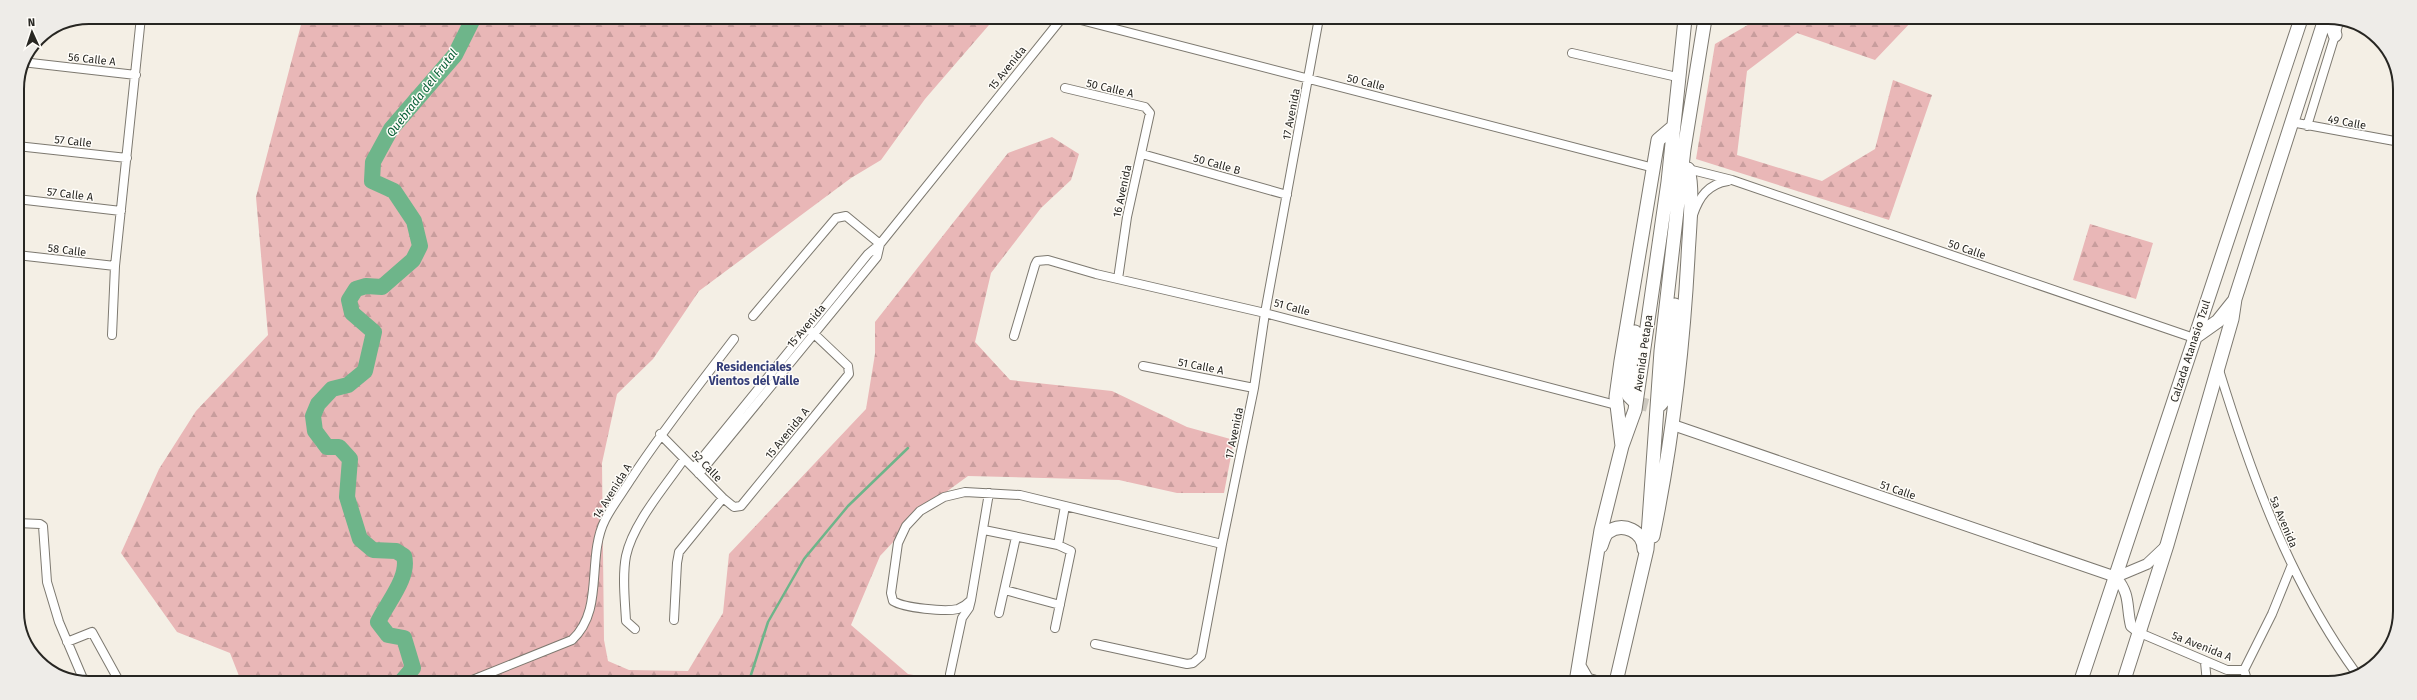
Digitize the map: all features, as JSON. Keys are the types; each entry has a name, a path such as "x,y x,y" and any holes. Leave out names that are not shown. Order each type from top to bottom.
{"main road":[{"name":"Avenida Petapa","path":"1577,676 1594,563 1622,446 1635,410 1668,182 1677,77 1684,24"},
{"name":"Avenida Petapa","path":"1617,676 1647,549 1661,351 1684,149 1704,24"},
{"name":"Calzada Atanasio Tzul","path":"2082,676 2299,24"},
{"path":"2125,676 2167,545 2218,367 2235,299 2323,24"},
{"path":"2332,25 2336,35"},
{"path":"1622,446 1616,405 1621,361 1658,140 1672,128"},
{"path":"1635,402 1629,396 1628,390 1633,344 1659,180 1672,128"},
{"path":"1647,549 1653,537 1673,424 1682,351 1690,226 1687,156 1684,149"},
{"path":"1660,405 1668,394 1688,169"},
{"path":"2194,338 2218,320 2235,299"},
{"path":"1594,563 1608,532 1615,529 1625,529 1636,532 1642,538 1643,570"},
{"path":"1579,666 1585,676"}],"street":[{"path":"112,336 115,266 140,24"},
{"name":"15 Avenida","path":"696,471 783,364 808,328 868,254 880,244 1057,24"},
{"name":"50 Calle","path":"1096,24 1654,168"},
{"name":"17 Avenida","path":"1095,644 1187,664 1198,661 1201,656 1254,388 1265,313 1318,24"},
{"path":"2307,126 2338,25"},
{"path":"1572,53 1677,77"},
{"name":"56 Calle A","path":"30,63 136,75"},
{"name":"50 Calle A","path":"1065,88 1149,109"},
{"name":"16 Avenida","path":"1118,279 1127,217 1142,154 1149,109"},
{"name":"49 Calle","path":"2291,122 2393,141"},
{"name":"57 Calle","path":"24,147 127,158"},
{"name":"50 Calle B","path":"1142,154 1286,195"},
{"name":"50 Calle","path":"1688,169 1732,180 2194,338"},
{"path":"1690,226 1696,208 1707,189 1716,183 1732,180"},
{"name":"57 Calle A","path":"24,200 121,211"},
{"path":"753,316 836,218 846,216 880,244"},
{"name":"15 Avenida","path":"783,364 814,334 877,257 880,244"},
{"name":"58 Calle","path":"24,256 115,266"},
{"name":"51 Calle","path":"1014,336 1037,261 1048,260 1118,279 1265,313 1616,405"},
{"path":"808,328 814,334"},
{"name":"15 Avenida A","path":"742,506 849,374 848,366 814,334"},
{"name":"14 Avenida A","path":"482,676 572,640 581,632 590,613 598,539 605,520 660,434 734,340"},
{"name":"51 Calle A","path":"1142,366 1254,388"},
{"name":"5a Avenida","path":"2218,367 2259,490 2291,567 2329,636 2354,670"},
{"name":"51 Calle","path":"1673,424 2116,577"},
{"name":"52 Calle","path":"660,434 723,498 734,506 742,506"},
{"path":"634,629 626,621 624,577 626,557 633,535 684,458"},
{"path":"971,600 960,608 951,610 908,606 892,599 898,543 906,526 920,511 944,497 965,492 1020,495 1222,544"},
{"path":"950,674 962,618 969,608 971,600 984,530 989,493"},
{"path":"674,620 679,552 723,498"},
{"path":"1058,545 1065,506"},
{"path":"24,523 40,524 43,526 47,582 59,622 81,675"},
{"path":"984,530 1058,545 1071,551 1055,628"},
{"path":"1000,613 1016,537"},
{"path":"2140,633 2131,626 2127,594 2124,586 2116,577 2147,564 2167,545"},
{"path":"2244,670 2272,614 2291,567"},
{"path":"1004,590 1060,605"},
{"path":"67,642 92,632 116,676"},
{"name":"5a Avenida A","path":"2140,633 2205,662 2227,670 2244,670 2246,676"},
{"path":"2205,662 2206,676"}],"green space":[{"path":"301,24 990,24 925,99 881,160 851,178 699,291 653,359 617,394 602,463 604,640 608,661 629,670 688,671 723,613 729,554 866,409 875,354 875,322 1008,153 1052,137 1079,154 1071,180 1041,208 991,273 975,342 1010,380 1112,391 1187,427 1234,440 1224,493 1177,493 1119,480 968,476 927,506 880,556 851,625 908,674 919,676 239,676 230,653 177,632 121,553 159,469 196,411 268,335 256,197"},
{"path":"1749,24 1909,24 1875,60 1797,33 1747,71 1737,155 1822,181 1875,149 1893,80 1932,95 1889,220 1696,159 1715,44"},
{"path":"2090,224 2153,243 2136,299 2073,280"}],"waterway":[{"name":"Quebrada del Frutal","path":"406,676 413,668 404,638 388,635 378,622 401,581 405,564 404,556 396,551 373,550 360,539 347,497 350,459 339,447 327,447 315,431 313,416 318,404 332,389 348,385 365,371 374,332 352,313 349,300 356,289 366,286 382,287 413,260 420,246 414,221 394,191 372,181 373,162 391,129 455,55 470,24"},
{"path":"751,676 768,622 804,559 848,506 908,448"}],"tunnel":[{"path":"1635,402 1654,407 1660,405"}],"district":[{"name":"Residenciales Vientos del Valle","path":"754,374"}]}
